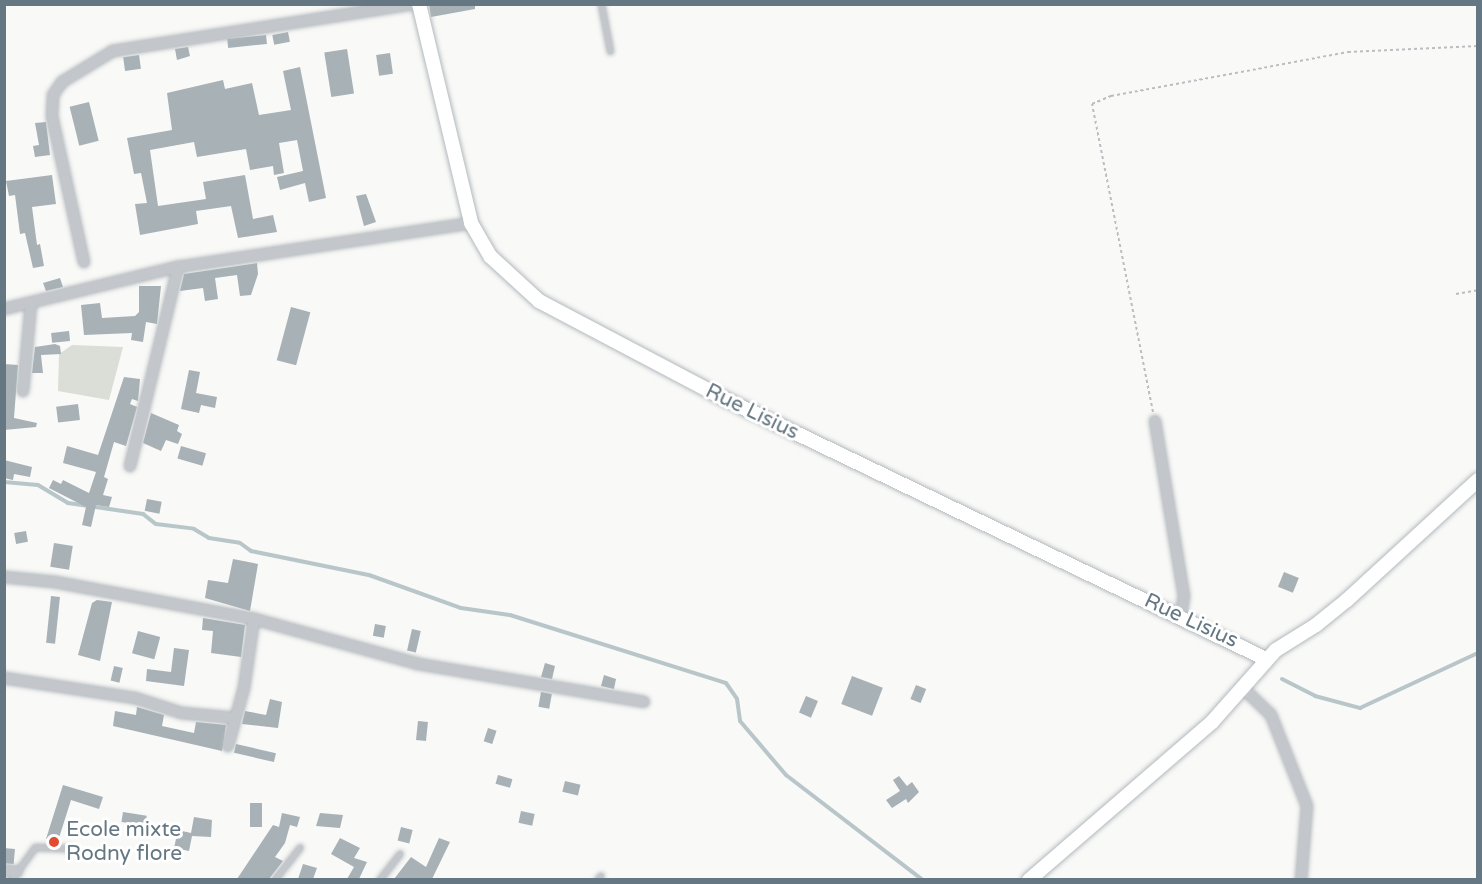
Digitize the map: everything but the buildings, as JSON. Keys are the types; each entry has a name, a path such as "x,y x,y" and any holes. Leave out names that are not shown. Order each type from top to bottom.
{"street":[{"path":"84,262 52,116 53,94 62,82 113,51 414,4"},
{"name":"Rue Lisius","path":"419,4 471,223 491,258 539,301 767,420 1181,616 1266,659"},
{"path":"4,309 178,267 471,223"},
{"path":"130,466 178,267"},
{"path":"23,391 31,303"},
{"path":"1155,421 1184,596 1181,616"},
{"path":"1029,879 1212,722 1244,689 1266,659 1341,606 1478,480"},
{"path":"4,577 55,582 254,619 418,664 644,702"},
{"path":"228,746 254,619"},
{"path":"4,678 135,699 182,712 235,718"},
{"path":"1244,689 1272,715 1307,806 1301,879"},
{"path":"4,870 14,876"}],"lane":[{"path":"601,4 610,51"},
{"path":"14,876 35,847 72,848"},
{"path":"274,879 300,847"},
{"path":"379,879 400,853"}],"path":[{"path":"1155,421 1092,104 1111,96 1348,52 1478,46"},
{"path":"1456,294 1478,290"}],"shaded area":[{"path":"72,345 123,347 109,400 58,391 59,354"}],"waterway":[{"path":"4,482 38,485 68,503 143,514 156,524 194,529 209,538 240,543 251,551 369,575 461,608 510,615 726,683 737,699 740,721 786,775 923,880"},
{"path":"1282,679 1315,696 1360,708 1478,653"}],"place":[{"name":"Ecole mixte Rodny flore","path":"54,842"}]}
